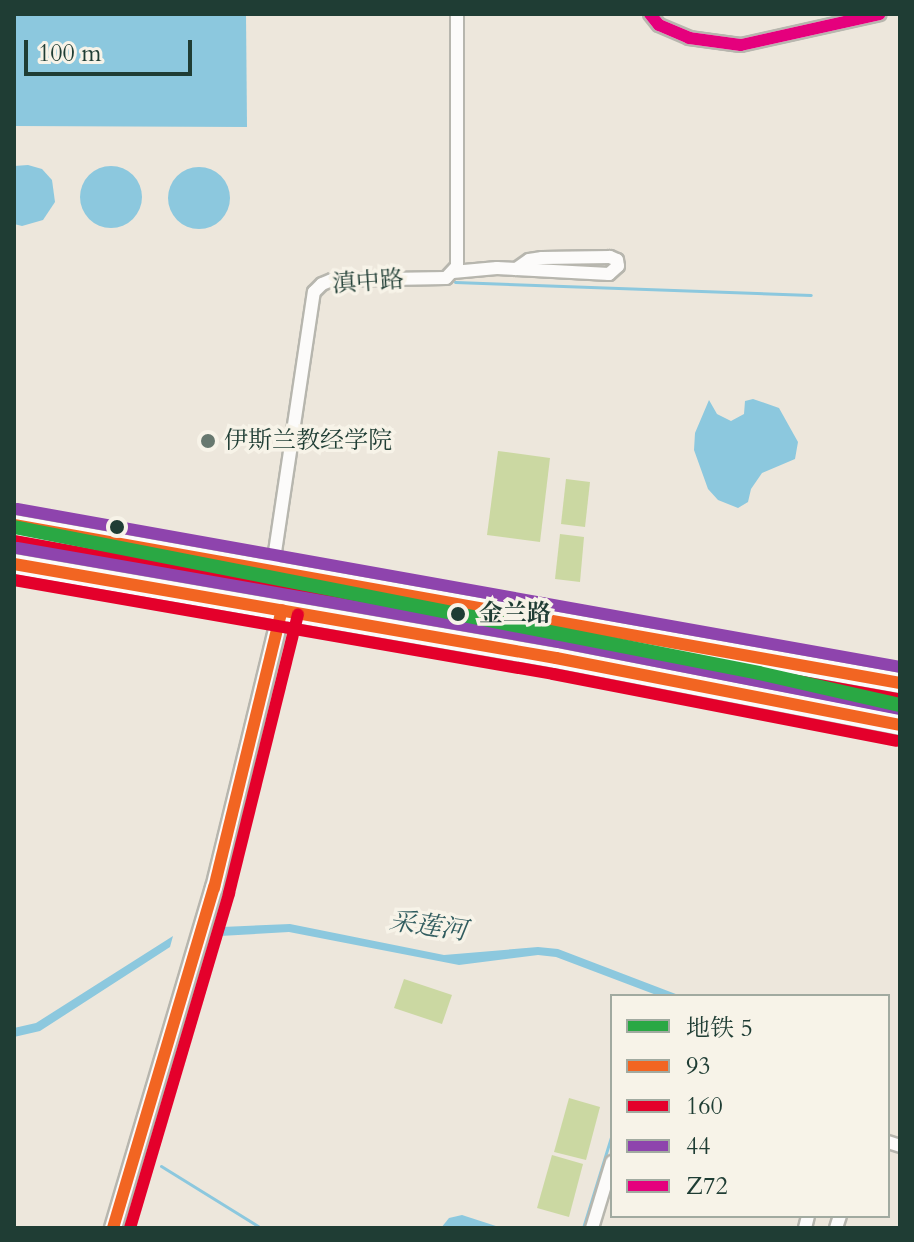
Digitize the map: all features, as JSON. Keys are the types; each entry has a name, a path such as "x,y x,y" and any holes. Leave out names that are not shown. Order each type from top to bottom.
{"main road":[{"path":"14,525 900,683"},
{"path":"14,564 587,664 900,725"}],"street":[{"path":"650,14 659,25 689,38 741,45 880,14"},
{"path":"453,272 457,266 458,243 457,17"},
{"path":"610,257 617,260 618,266 609,274 516,269 529,260 542,258 610,257"},
{"name":"滇中路","path":"272,572 314,292 332,280 446,278 453,272 516,269"},
{"path":"113,1228 214,888 282,610"},
{"path":"592,1228 610,1169"}],"green space":[{"path":"498,451 550,458 540,542 487,535"},
{"path":"566,479 590,482 585,527 561,524"},
{"path":"560,534 584,537 580,582 555,579"},
{"path":"404,979 452,995 442,1024 394,1008"},
{"path":"569,1098 600,1107 586,1160 554,1152"},
{"path":"552,1155 583,1164 569,1217 537,1208"}],"water":[{"path":"14,14 246,14 247,127 14,126"},
{"path":"28,165 42,169 52,180 55,202 43,220 22,226 14,224 14,166"},
{"path":"111,166 133,175 142,197 133,219 111,228 89,219 80,197 89,175"},
{"path":"199,167 221,176 230,198 221,220 199,229 177,220 168,198 177,176"},
{"path":"753,399 779,408 798,442 795,459 762,473 751,489 748,502 738,508 718,500 708,489 694,450 695,433 709,400 717,414 731,421 744,414 745,401"},
{"name":"采莲河","path":"290,924 444,955 538,947 558,949 676,994 654,994 556,957 538,955 459,965 289,932 220,936 222,927"},
{"path":"173,936 170,947 40,1031 14,1037 14,1028 36,1023"},
{"path":"462,1215 502,1228 441,1228 449,1218"}],"waterway":[{"path":"455,282 811,295"},
{"path":"583,1228 610,1140"},
{"path":"161,1166 261,1228"}],"metro line":[{"name":"5","path":"14,527 759,673 900,705"}],"transit line":[{"name":"Z72","path":"650,14 659,25 689,38 741,45 880,14"},
{"name":"44","path":"17,509 900,667"},
{"name":"93","path":"14,525 900,683"},
{"name":"160","path":"14,541 897,699"},
{"name":"44","path":"17,548 559,642 900,709"},
{"name":"93","path":"14,564 556,658 900,725"},
{"name":"160","path":"14,580 553,674 897,741"},
{"name":"93","path":"113,1228 214,888 282,610"},
{"name":"160","path":"130,1228 229,893 298,614"}],"place":[{"name":"伊斯兰教经学院","path":"208,441"},
{"name":"金兰路","path":"458,614"}]}
